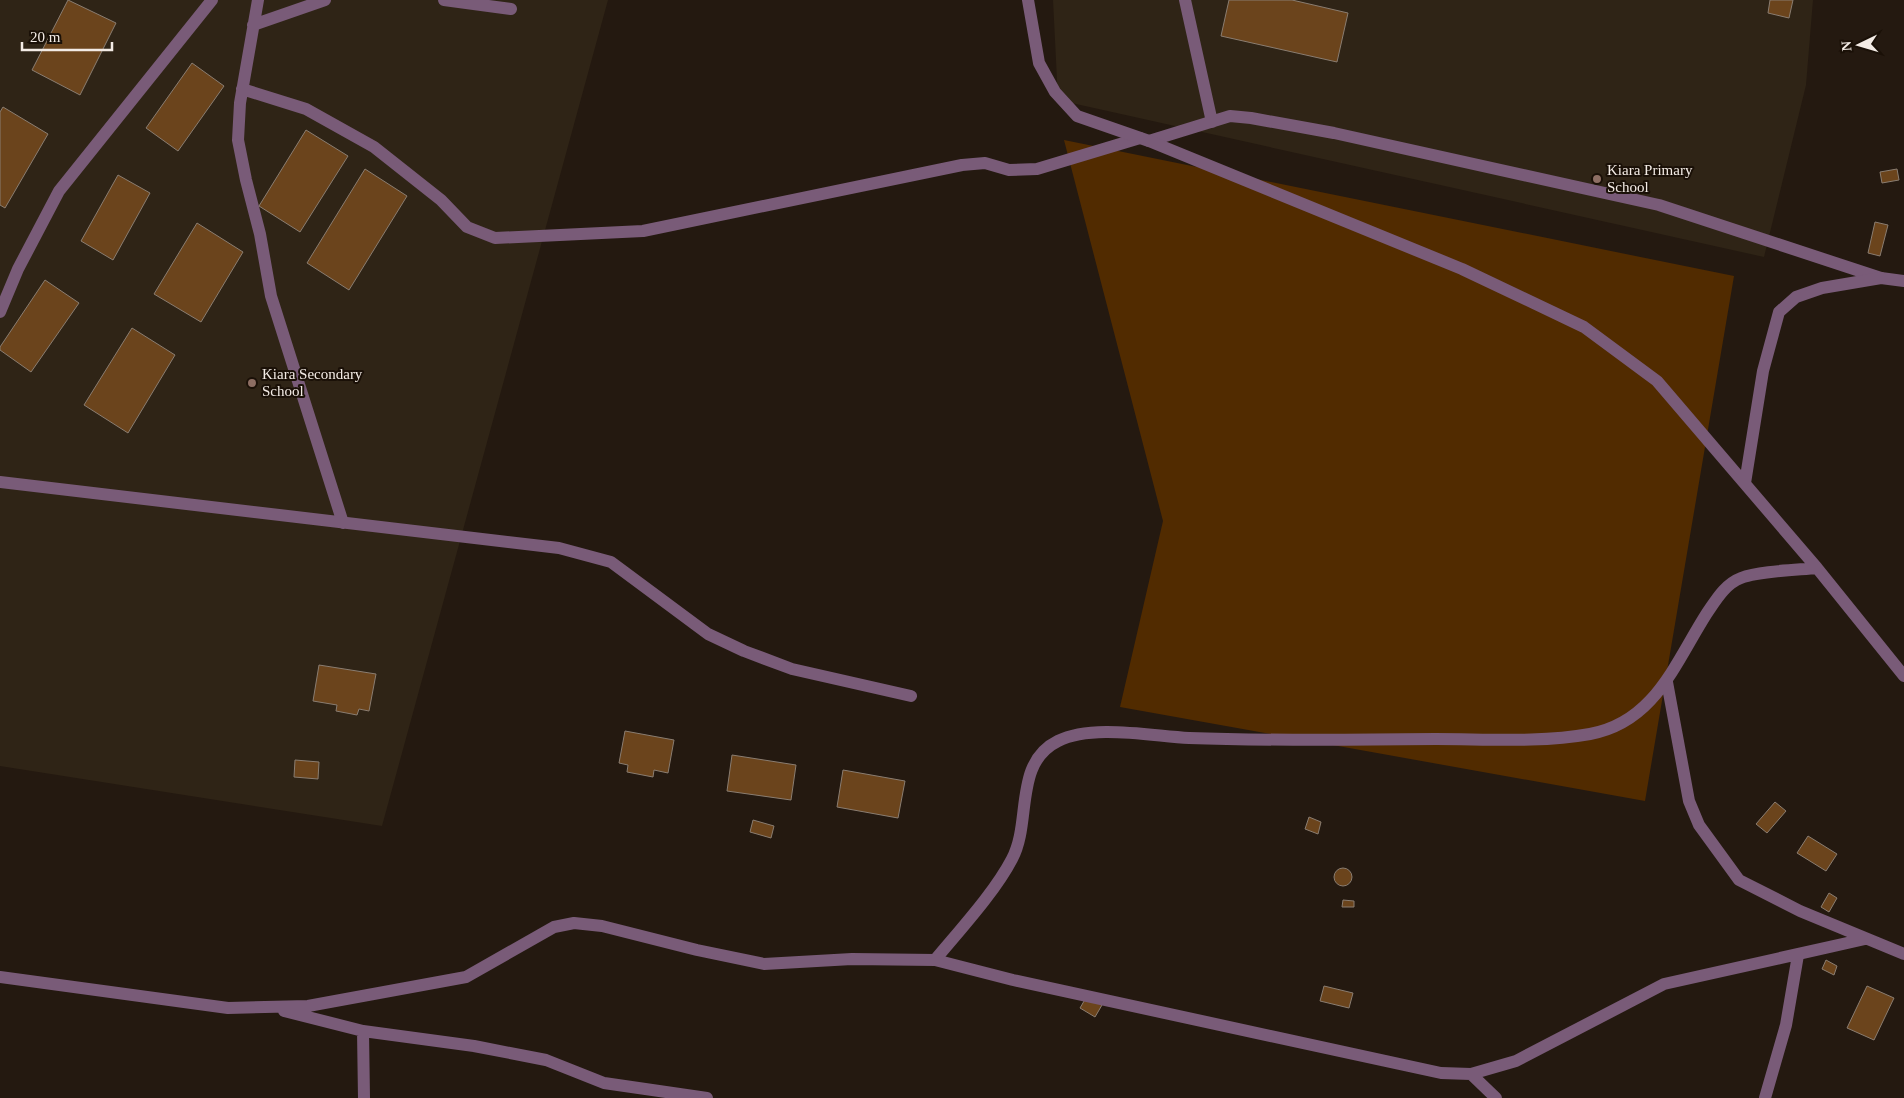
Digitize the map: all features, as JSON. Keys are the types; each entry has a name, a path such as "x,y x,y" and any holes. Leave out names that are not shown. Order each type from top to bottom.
{"street":[{"path":"200,14 201,0"},
{"path":"0,312 18,269 59,190 212,0"},
{"path":"258,0 242,89 238,140 260,234 271,296 343,524"},
{"path":"253,25 325,0"},
{"path":"444,0 511,9"},
{"path":"1028,0 1039,63 1054,92 1078,116 1144,140 1462,269 1584,327 1657,381 1902,670"},
{"path":"1185,0 1212,122"},
{"path":"242,89 306,109 374,148 441,200 467,227 495,238 643,231 743,212 962,165 985,163 1008,170 1037,169 1230,116 1325,131 1659,205 1881,278 1904,281"},
{"path":"1745,483 1764,371 1779,312 1796,297 1822,288 1881,278"},
{"path":"0,482 559,548 611,562 708,634 744,651 792,669 911,696"},
{"path":"935,960 1012,859 1022,831 1024,803 1030,775 1038,757 1057,742 1077,735 1125,732 1188,738 1530,740 1578,735 1614,728 1642,710 1667,682 1683,651 1720,593 1740,578 1817,568"},
{"path":"1667,682 1688,801 1699,825 1731,872 1739,880 1800,911 1904,954"},
{"path":"0,976 228,1008 308,1006 466,977 554,927 574,923 602,926 697,950 764,964 852,959 935,960 1013,980 1440,1073 1472,1074 1516,1061 1664,984 1865,939"},
{"path":"1765,1098 1786,1024 1798,955"},
{"path":"269,1007 363,1031 483,1048 546,1060 604,1083 706,1098"},
{"path":"363,1031 364,1098"},
{"path":"1472,1074 1496,1098"}],"shaded area":[{"name":"Kiara Secondary School","path":"0,0 608,0 382,826 0,766"},
{"name":"Kiara Primary School","path":"1053,0 1813,0 1806,85 1764,257 1058,100"},
{"path":"1064,140 1734,276 1645,801 1120,707 1163,521"}],"building":[{"path":"68,0 116,23 80,95 32,70"},
{"path":"1229,0 1292,0 1348,13 1337,62 1221,36"},
{"path":"1770,0 1793,0 1789,18 1768,13"},
{"path":"192,63 224,86 178,151 146,128"},
{"path":"3,107 48,134 5,208 0,205 0,112"},
{"path":"306,130 348,156 300,232 259,206"},
{"path":"365,169 407,196 349,290 307,263"},
{"path":"1897,169 1899,180 1882,183 1880,172"},
{"path":"118,175 150,193 113,260 81,241"},
{"path":"1875,222 1888,225 1880,256 1868,253"},
{"path":"197,223 243,252 201,322 154,294"},
{"path":"45,280 79,303 31,372 0,350 0,347"},
{"path":"132,328 175,355 128,433 84,405"},
{"path":"319,665 376,674 369,711 359,709 357,715 336,711 337,705 313,701"},
{"path":"625,731 674,740 668,773 654,770 653,777 627,772 628,765 619,763"},
{"path":"732,755 796,765 791,800 727,791"},
{"path":"295,760 319,762 318,779 294,777"},
{"path":"843,770 905,781 898,818 837,807"},
{"path":"1775,802 1786,811 1767,833 1756,824"},
{"path":"1309,817 1321,822 1318,834 1305,829"},
{"path":"753,820 774,826 771,838 750,832"},
{"path":"1808,836 1837,854 1826,871 1797,853"},
{"path":"1343,868 1349,871 1352,877 1349,883 1343,886 1337,883 1334,877 1337,871"},
{"path":"1829,893 1837,898 1829,912 1821,907"},
{"path":"1343,900 1354,901 1354,907 1342,907"},
{"path":"1826,960 1837,966 1834,975 1822,969"},
{"path":"1324,986 1353,993 1349,1008 1320,1001"},
{"path":"1867,986 1894,998 1874,1040 1847,1028"},
{"path":"1087,996 1102,1005 1095,1017 1080,1008"}],"place":[{"name":"Kiara Primary School","path":"1597,179"},
{"name":"Kiara Secondary School","path":"252,383"}]}
